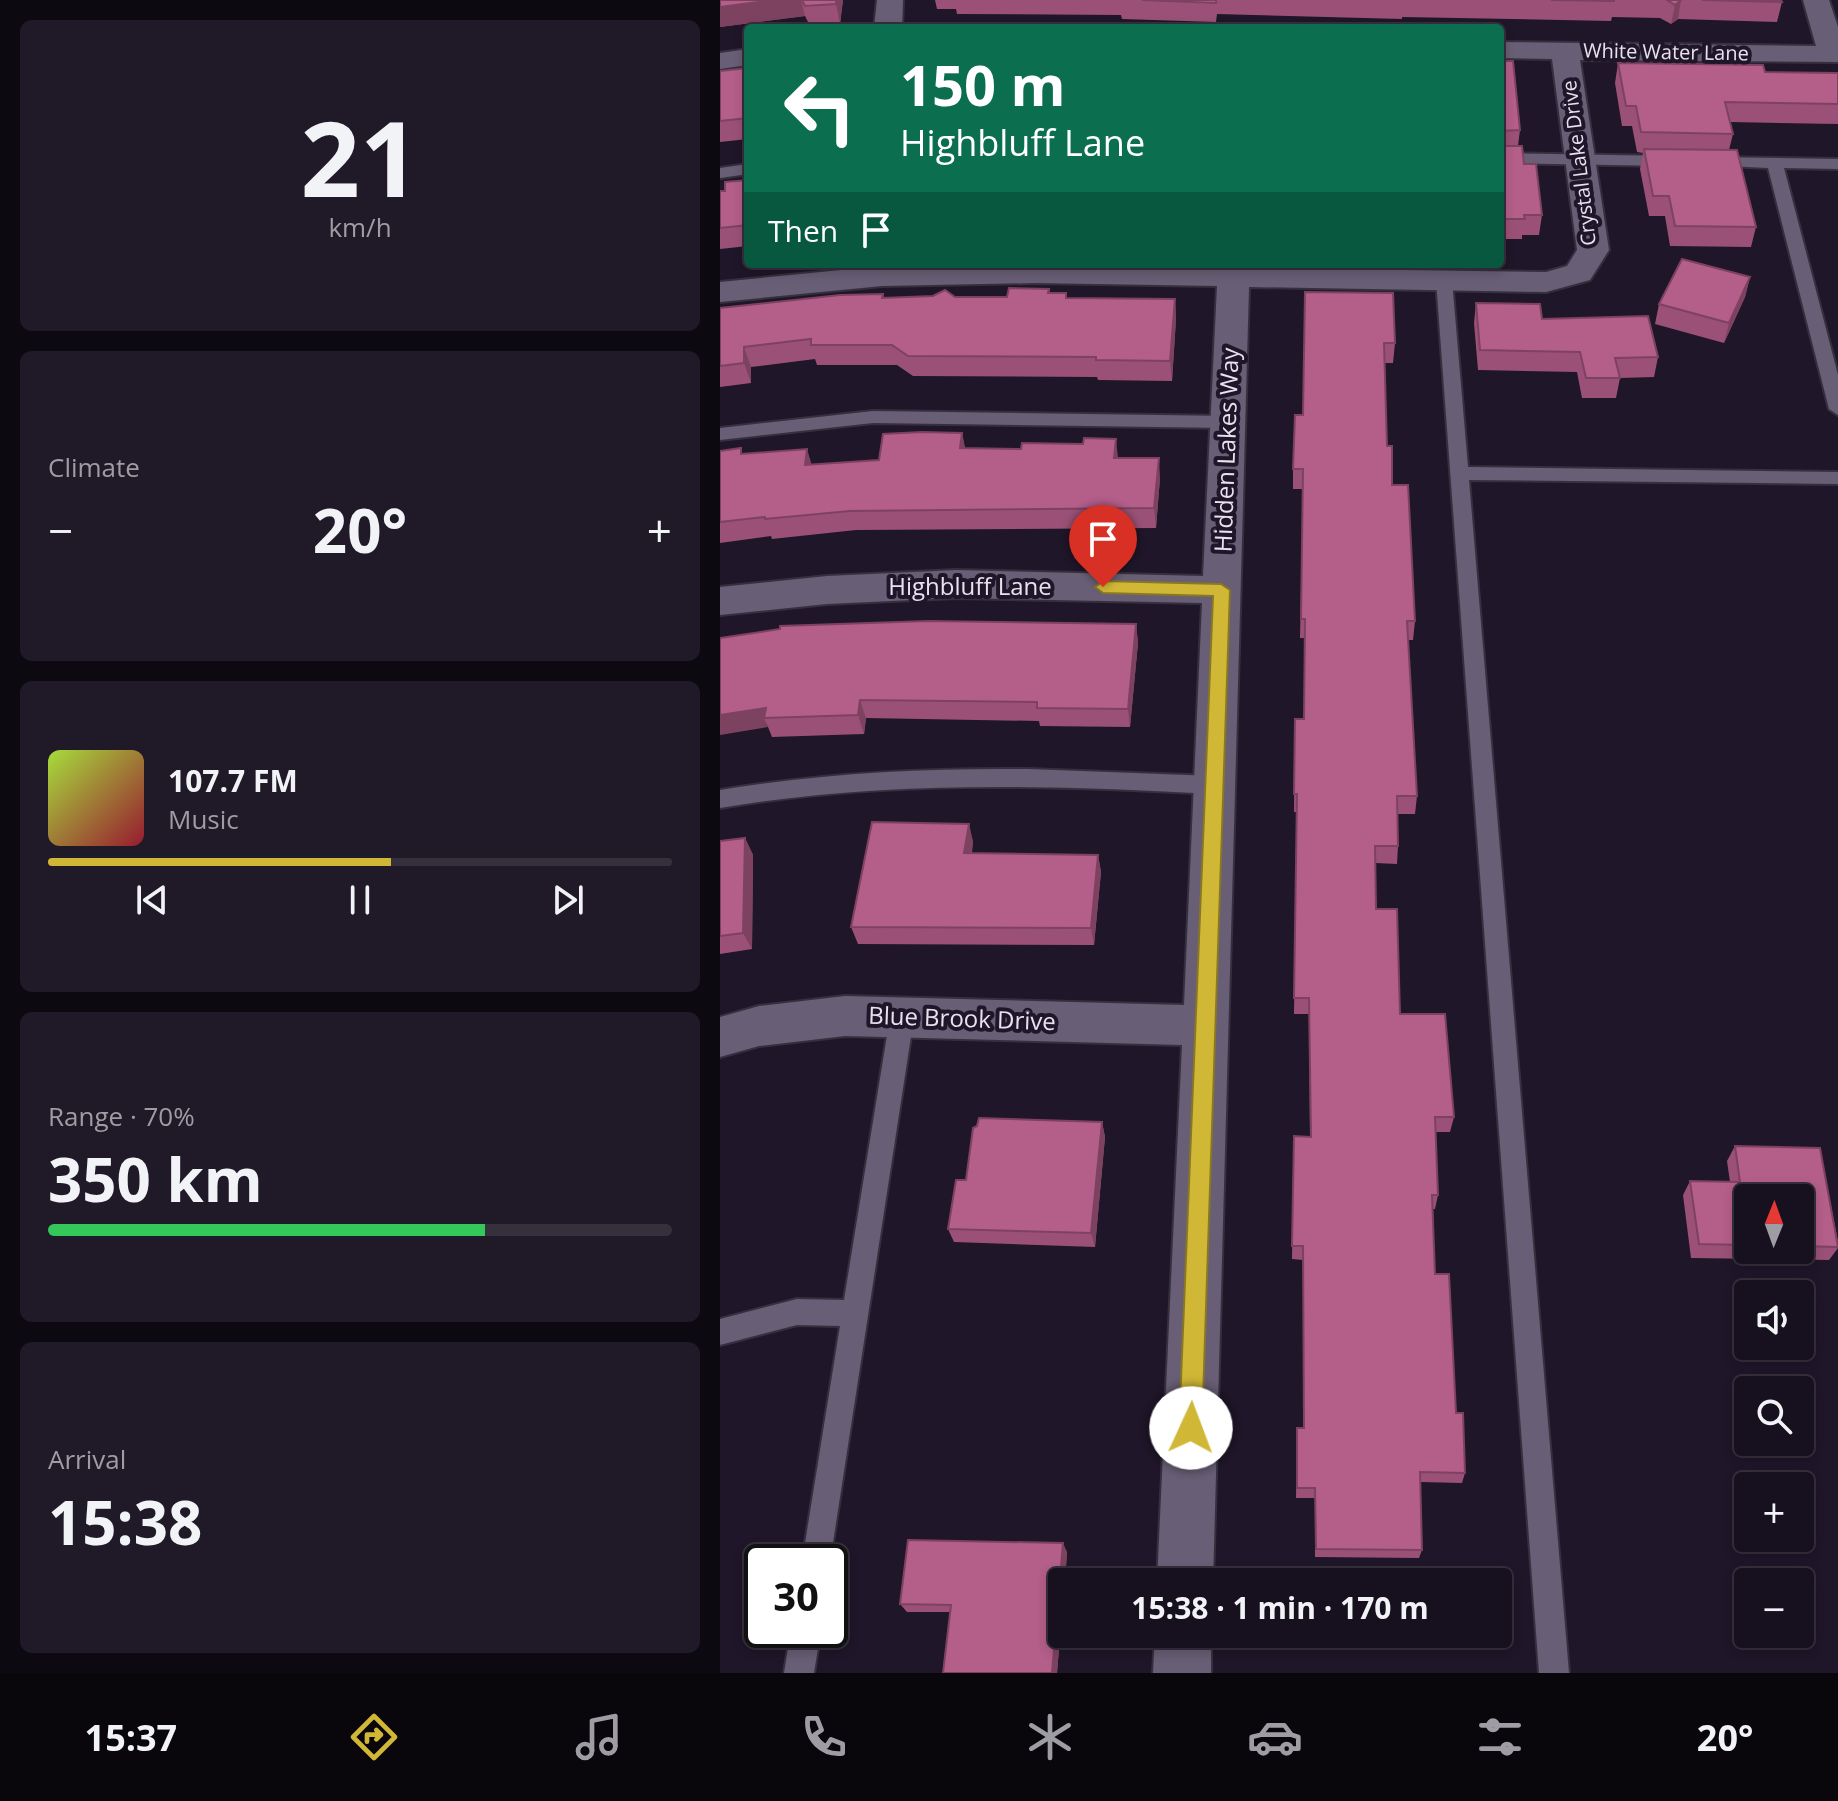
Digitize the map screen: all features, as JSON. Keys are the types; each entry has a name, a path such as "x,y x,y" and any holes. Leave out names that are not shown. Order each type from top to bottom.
{"street":[{"path":"888,24 890,0"},
{"name":"White Water Lane","path":"1504,50 1833,55 1816,0"},
{"name":"Crystal Lake Drive","path":"1444,280 1546,282 1579,273 1593,250 1565,50"},
{"path":"720,61 744,58"},
{"path":"720,292 882,276 1036,273 1444,280"},
{"name":"Hidden Lakes Way","path":"1186,1568 1233,277"},
{"name":"Highbluff Lane","path":"720,601 827,590 956,584 1221,590"},
{"name":"Blue Brook Drive","path":"720,1037 759,1026 845,1016 1205,1026"},
{"path":"1182,1673 1183,1648"}],"lane":[{"path":"1504,158 1838,164"},
{"path":"1775,163 1838,409"},
{"path":"720,173 744,170"},
{"path":"1444,280 1554,1673"},
{"path":"720,434 873,417 1228,422"},
{"path":"1459,473 1838,478"},
{"path":"720,799 893,778 1075,778 1214,785"},
{"path":"819,1544 902,1017"},
{"path":"720,1332 797,1312 855,1313"},
{"path":"799,1673 803,1648"}],"building":[{"path":"720,0 773,0 720,7"},
{"path":"802,0 836,0 836,4 805,6"},
{"path":"1142,0 1216,0 1216,3"},
{"path":"1702,0 1781,0 1782,2"},
{"path":"1504,61 1513,61 1520,130 1504,131"},
{"path":"1618,63 1763,65 1765,72 1838,73 1838,104 1725,102 1733,134 1641,132 1636,106 1626,106"},
{"path":"744,68 744,118 720,121 720,71"},
{"path":"1504,146 1522,146 1524,164 1536,164 1542,215 1524,215 1525,219 1504,219"},
{"path":"1644,149 1737,150 1756,227 1675,226 1669,196 1653,196"},
{"path":"744,180 744,225 720,228 720,191 725,191 725,182"},
{"path":"1682,259 1750,277 1729,323 1659,304"},
{"path":"1009,288 1049,289 1048,293 1066,293 1066,298 1175,299 1170,361 1096,360 1096,357 908,356 892,345 811,345 811,339 744,347 744,363 720,366 720,308 840,295 883,294 882,298 933,296 945,290 955,297 1007,297"},
{"path":"1305,292 1393,293 1395,343 1384,343 1387,446 1392,446 1392,485 1408,485 1415,621 1407,621 1417,796 1397,796 1398,846 1375,846 1376,909 1397,909 1400,1014 1445,1014 1454,1117 1435,1117 1438,1195 1432,1195 1435,1274 1449,1274 1456,1413 1463,1413 1465,1473 1420,1472 1422,1550 1316,1549 1315,1488 1297,1488 1297,1428 1304,1428 1303,1246 1292,1246 1294,1136 1311,1137 1309,998 1294,998 1295,719 1304,719 1305,619 1301,619 1303,469 1293,469 1295,415 1303,415"},
{"path":"1476,303 1540,304 1542,319 1648,316 1658,357 1615,358 1620,378 1586,378 1580,352 1480,350"},
{"path":"962,433 960,448 1021,449 1022,443 1083,444 1084,438 1116,439 1114,458 1159,458 1154,508 850,511 720,522 720,451 741,448 741,454 807,449 805,465 879,460 883,434"},
{"path":"928,621 1136,624 1128,709 1037,708 1037,702 860,700 858,715 764,718 766,708 720,715 720,638 780,629 780,626"},
{"path":"872,822 969,824 964,853 1098,855 1091,928 851,927"},
{"path":"745,838 743,933 720,936 720,841"},
{"path":"979,1118 1102,1122 1091,1233 948,1229 956,1180 966,1180 973,1128 977,1126"},
{"path":"1735,1146 1820,1148 1838,1247 1814,1246 1814,1184 1734,1184 1734,1245 1699,1244 1690,1181 1740,1182"},
{"path":"908,1540 1063,1543 1061,1568 1048,1568 1048,1648 1054,1648 1052,1673 943,1673 951,1605 900,1604"}],"route":[{"path":"1103,587 1221,590 1191,1428"}]}
